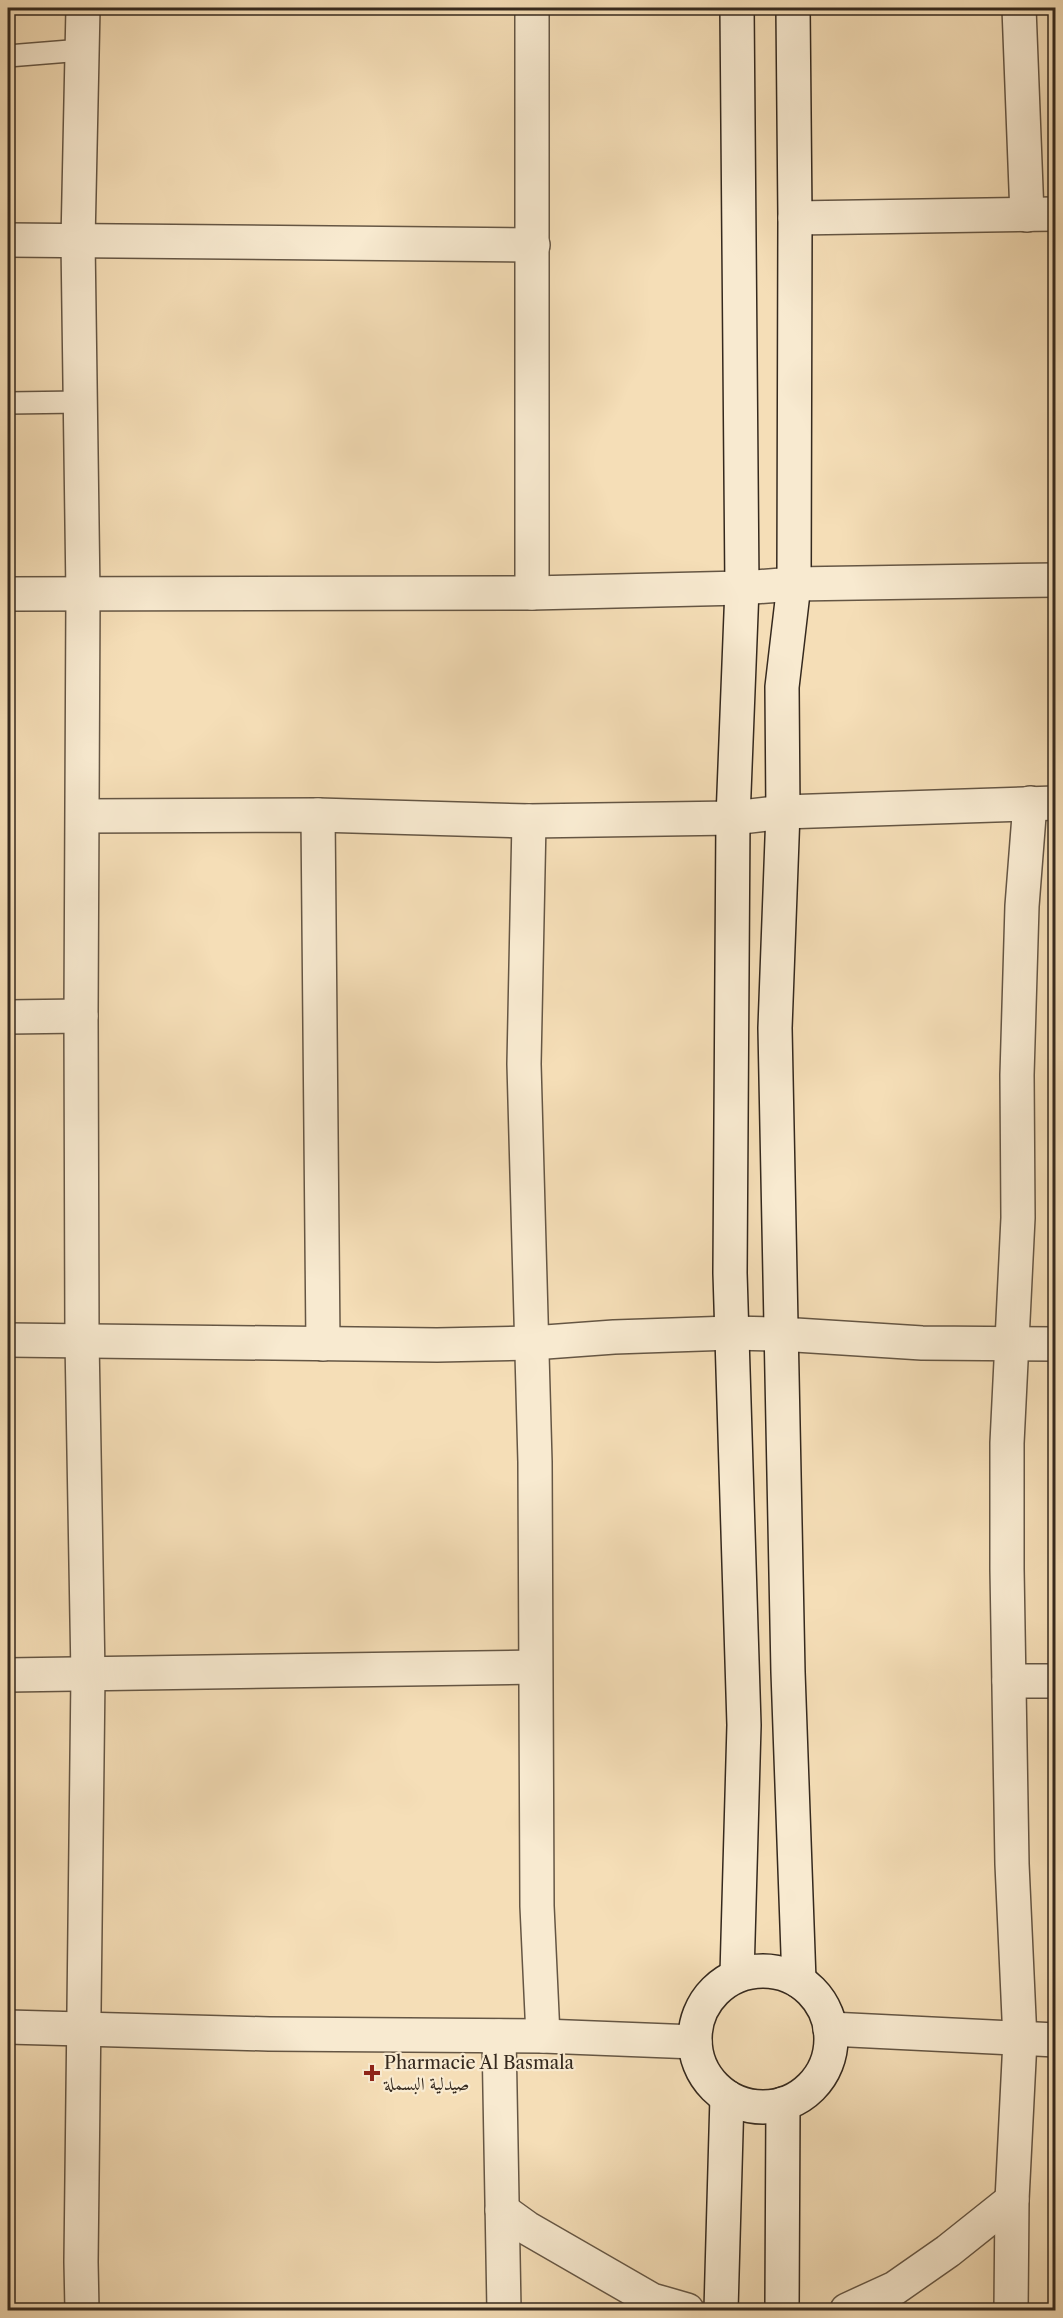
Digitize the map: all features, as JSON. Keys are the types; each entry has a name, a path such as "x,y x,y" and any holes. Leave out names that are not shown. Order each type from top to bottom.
{"street":[{"path":"82,2310 83,2029 88,1844 88,1675 82,1340 83,594 78,241 83,8"},
{"path":"532,8 532,593"},
{"path":"736,1975 744,1725 738,1484 730,1334 733,818 742,588 737,8"},
{"path":"793,8 794,584 782,687 783,812 774,1028 793,1842 799,1981"},
{"path":"795,218 1041,215 1019,8"},
{"path":"8,240 533,245"},
{"path":"8,594 532,593 742,588 794,584 1056,580"},
{"path":"83,816 318,815 529,821 733,818 783,812 1043,803 1022,906 1017,1075 1018,1218 1007,1443 1012,1863 1020,2040 1012,2200 1011,2310"},
{"path":"318,815 323,1344"},
{"path":"529,821 524,1064 535,1462 537,1906 543,2036"},
{"path":"8,1017 81,1016"},
{"path":"8,1340 323,1344 531,1343 614,1337 780,1334 922,1343 1056,1344"},
{"path":"8,1675 535,1667"},
{"path":"1009,1681 1056,1681"},
{"path":"758,1971 782,1973 799,1981 814,1994 824,2011 830,2029 827,2061 820,2075 810,2088 783,2104 755,2106 727,2097 710,2083 699,2063 695,2042 697,2022 705,2002 718,1987 736,1975 758,1971"},
{"path":"8,2027 269,2034 543,2036 695,2042"},
{"path":"830,2029 1056,2040"},
{"path":"499,2036 504,2310"},
{"path":"721,2310 727,2097"},
{"path":"782,2310 783,2104"},
{"path":"847,2310 895,2288 948,2251 1012,2200"},
{"path":"502,2210 536,2233 651,2300 687,2310"}],"lane":[{"path":"8,56 82,50"},
{"path":"8,403 80,402"}],"place":[{"name":"Pharmacie Al Basmala صيدلية البسملة","path":"372,2073"}]}
